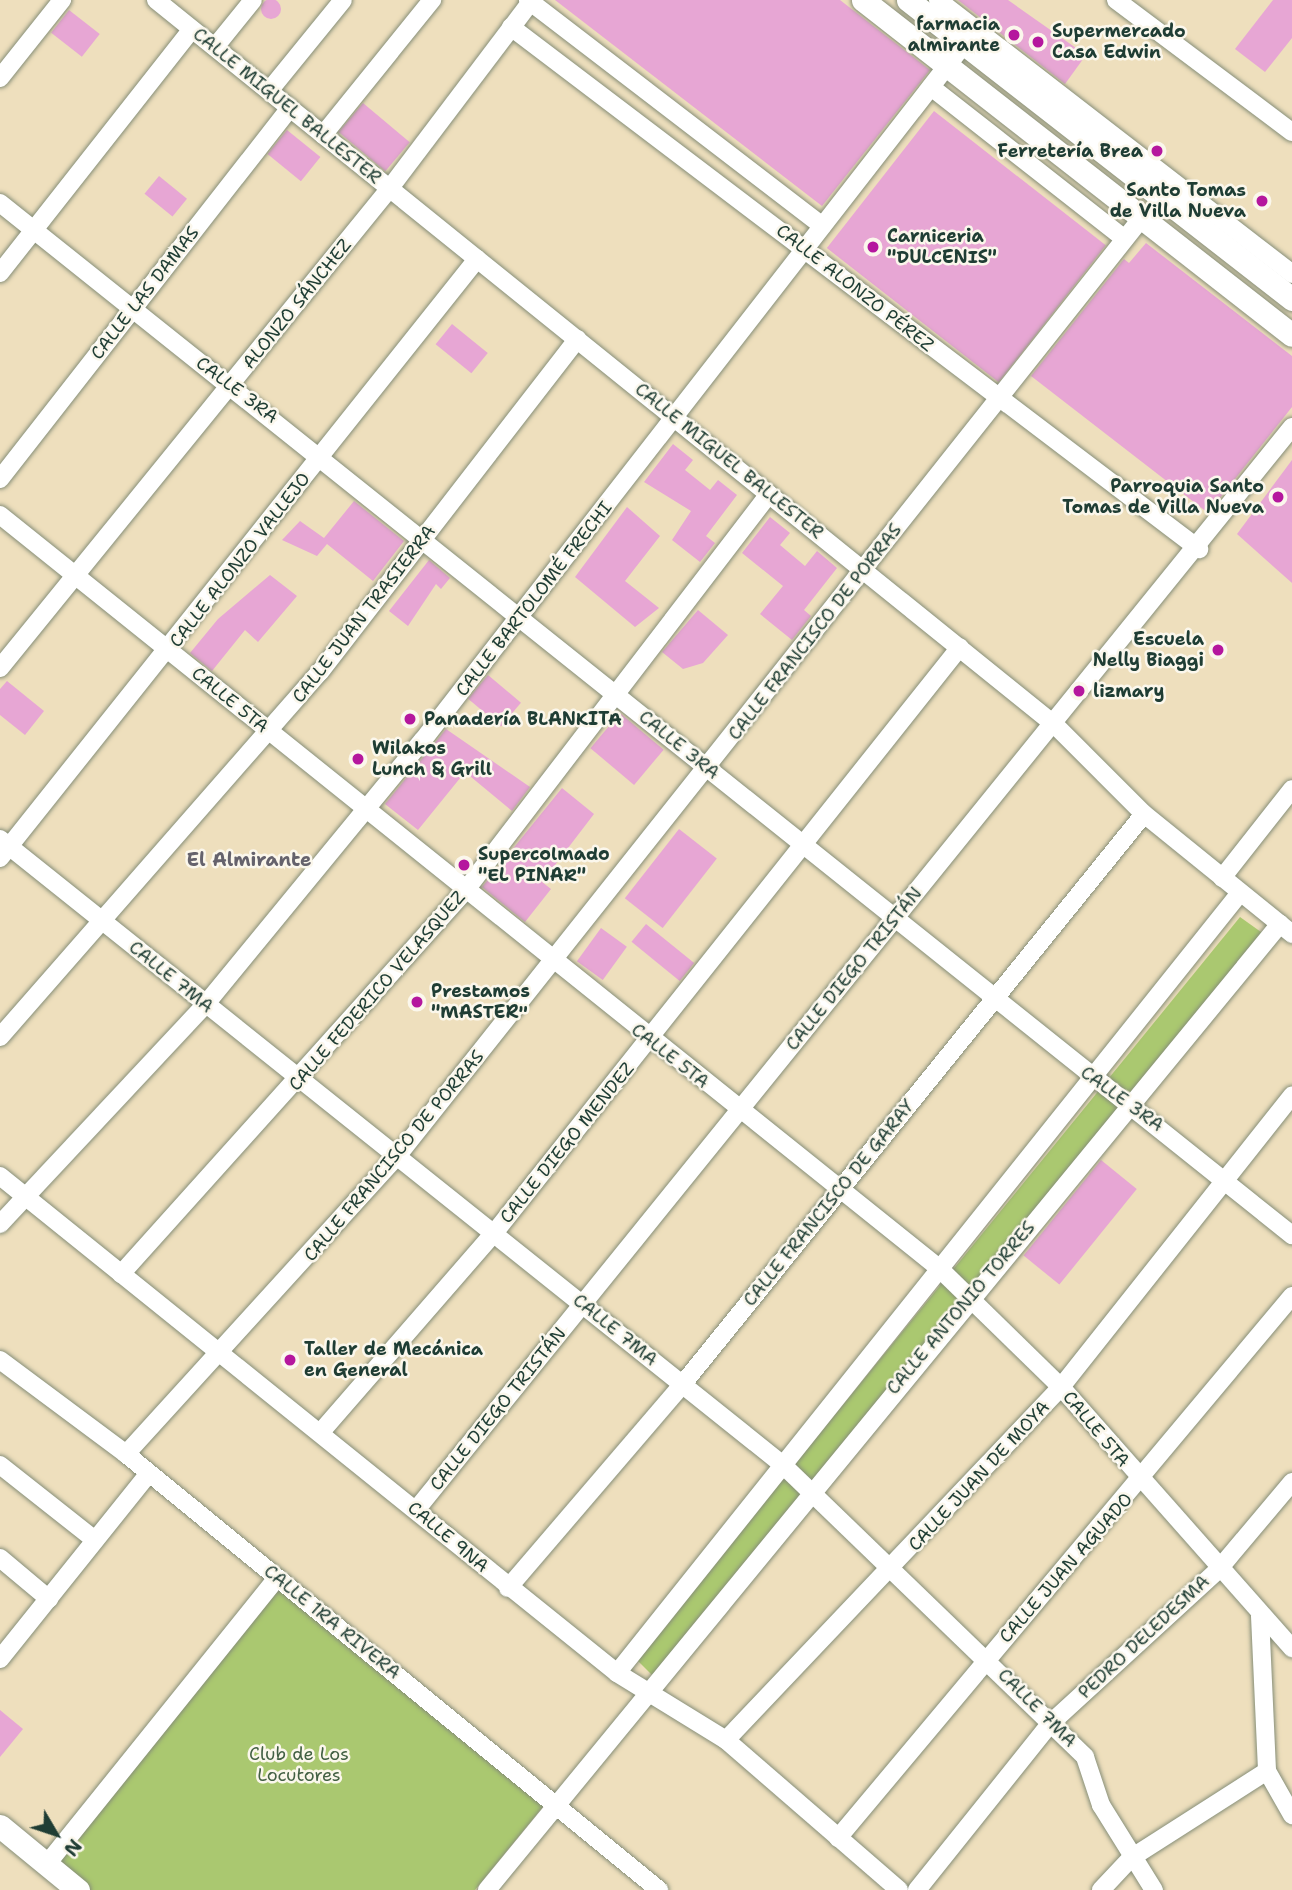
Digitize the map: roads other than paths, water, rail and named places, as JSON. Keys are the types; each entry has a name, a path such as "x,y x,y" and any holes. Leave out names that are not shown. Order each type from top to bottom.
{"street":[{"path":"0,78 62,0"},
{"path":"215,47 253,0"},
{"path":"269,91 343,0"},
{"path":"323,135 432,0"},
{"path":"863,0 1292,335"},
{"path":"908,0 1292,299"},
{"path":"938,0 1292,274"},
{"path":"1116,0 1292,132"},
{"name":"ALONZO SÁNCHEZ","path":"0,668 77,577 390,188 531,1"},
{"name":"CALLE ALONZO PÉREZ","path":"531,1 822,226"},
{"name":"CALLE MIGUEL BALLESTER","path":"161,2 191,29 1056,726 1144,814 1286,929"},
{"name":"CALLE ALONZO PÉREZ","path":"511,27 1199,549"},
{"path":"0,273 191,29"},
{"name":"CALLE BARTOLOMÉ FRECHI","path":"0,1224 205,1005 366,809 676,419 804,248 964,44"},
{"path":"931,87 1125,239"},
{"name":"CALLE LAS DAMAS","path":"0,479 290,108"},
{"name":"CALLE 3RA","path":"0,202 132,311 323,456 522,615 995,1002 1090,1076 1132,1102 1292,1235"},
{"name":"CALLE FRANCISCO DE PORRAS","path":"126,1454 399,1154 709,770 861,567 1002,401 1141,219"},
{"name":"CALLE ALONZO VALLEJO","path":"3,848 168,650 477,258"},
{"name":"CALLE JUAN TRASIERRA","path":"0,1037 105,923 269,731 578,339"},
{"name":"CALLE DIEGO TRISTÁN","path":"416,1510 894,920 1056,726 1199,549 1292,427"},
{"name":"CALLE FEDERICO VELASQUEZ","path":"121,1274 303,1078 465,891 769,494"},
{"name":"CALLE 5TA","path":"0,515 465,891 556,961 649,1042 740,1109 940,1269 1061,1387 1140,1482 1292,1648"},
{"name":"CALLE DIEGO MENDEZ","path":"320,1433 495,1232 649,1042 960,647"},
{"path":"1222,878 1292,789"},
{"name":"CALLE FRANCISCO DE GARAY","path":"508,1588 682,1385 839,1188 995,1002 1144,814"},
{"name":"CALLE 7MA","path":"3,848 105,923 205,1005 303,1078 783,1465 890,1571 988,1658 1085,1757 1101,1805 1131,1858 1154,1890"},
{"path":"617,1673 940,1269 1090,1076 1240,893"},
{"name":"CALLE ANTONIO TORRES","path":"487,1890 970,1296 1132,1102 1286,929"},
{"name":"CALLE JUAN DE MOYA","path":"726,1740 890,1571 1061,1387 1292,1096"},
{"name":"CALLE 9NA","path":"0,1176 416,1510 508,1588 644,1694 660,1696 726,1740 899,1890"},
{"name":"CALLE JUAN AGUADO","path":"838,1838 1140,1482 1292,1296"},
{"name":"CALLE 1RA RIVERA","path":"0,1360 126,1454 558,1802 658,1890"},
{"path":"0,1465 95,1540"},
{"path":"2,1651 49,1599 149,1473"},
{"name":"PEDRO DELEDESMA","path":"917,1890 1051,1723 1218,1570 1290,1489"},
{"path":"0,1558 49,1599"},
{"path":"47,1864 277,1578"},
{"path":"1260,1616 1267,1771 1292,1815"},
{"path":"1101,1890 1131,1858 1267,1771"},
{"path":"0,1825 78,1890"}],"place":[{"name":"farmacia almirante","path":"1014,35"},
{"name":"Supermercado Casa Edwin","path":"1038,42"},
{"name":"Ferretería Brea","path":"1157,151"},
{"name":"Santo Tomas de Villa Nueva","path":"1262,201"},
{"name":"Carniceria \"DULCENIS\"","path":"873,247"},
{"name":"Parroquia Santo Tomas de Villa Nueva","path":"1278,497"},
{"name":"Escuela Nelly Biaggi","path":"1218,650"},
{"name":"lizmary","path":"1079,691"},
{"name":"Panadería BLANKITA","path":"410,719"},
{"name":"Wilakos Lunch & Grill","path":"358,759"},
{"name":"Supercolmado \"EL PINAR\"","path":"464,865"},
{"name":"Prestamos \"MASTER\"","path":"417,1002"},
{"name":"Taller de Mecánica en General","path":"290,1360"}],"district":[{"name":"El Almirante","path":"249,860"}],"park label":[{"name":"Club de Los Locutores","path":"299,1765"}]}
